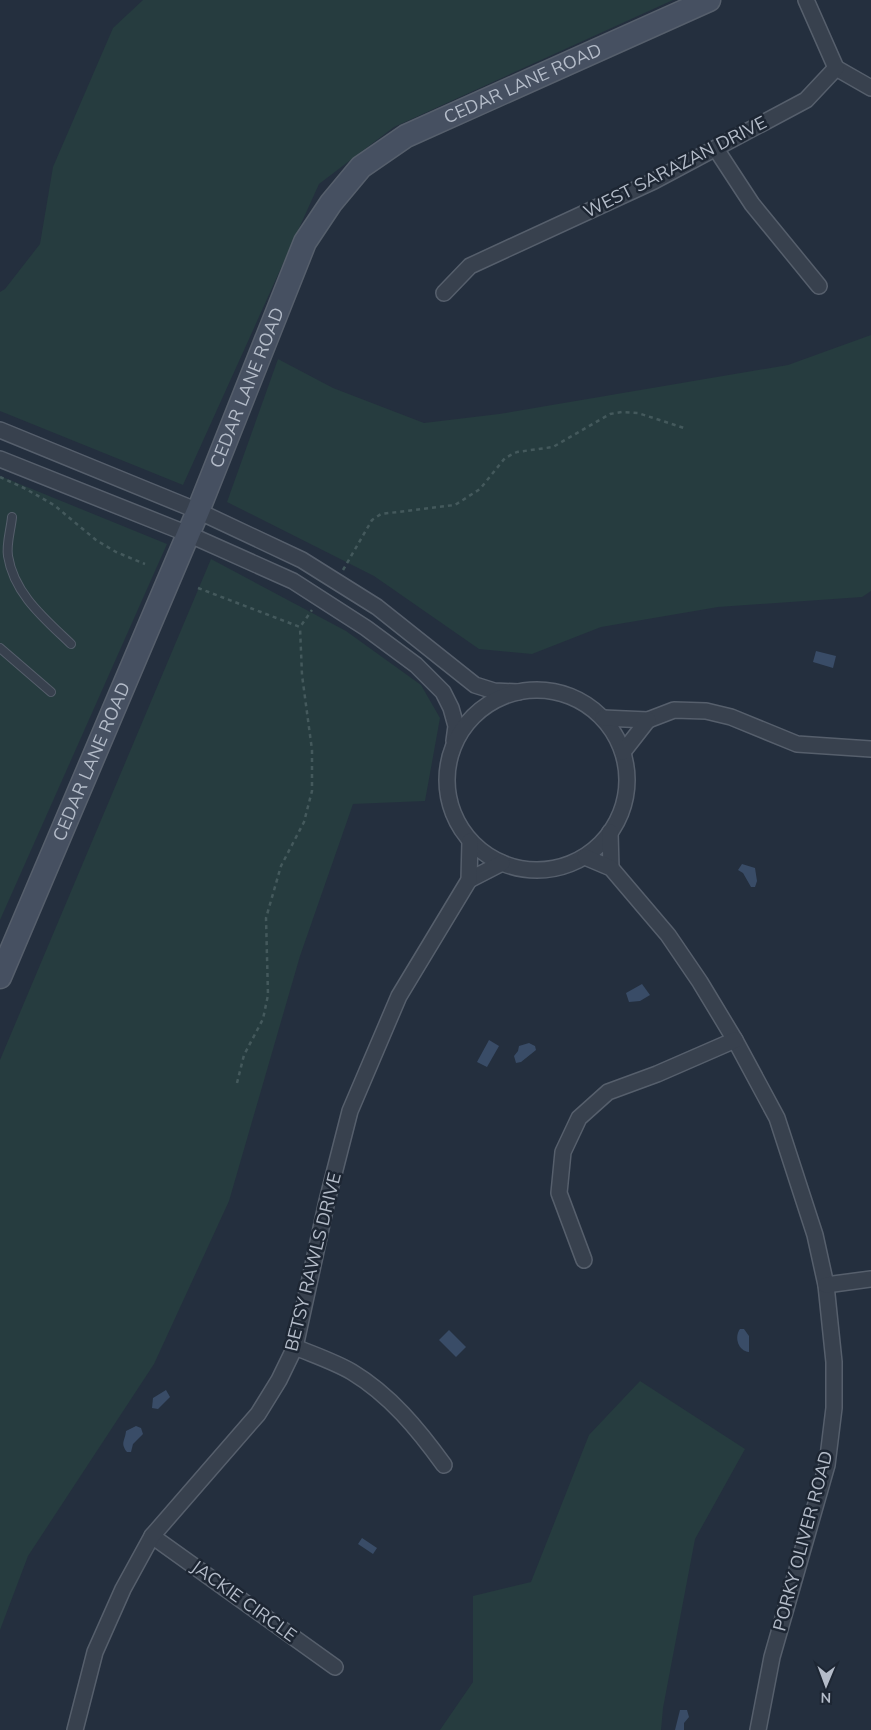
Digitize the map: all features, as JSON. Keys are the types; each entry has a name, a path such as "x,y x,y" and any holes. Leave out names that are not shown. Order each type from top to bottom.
{"street":[{"name":"CEDAR LANE ROAD","path":"0,977 198,511 305,242 331,202 361,167 406,136 709,0"},
{"path":"806,0 836,68 871,88"},
{"name":"WEST SARAZAN DRIVE","path":"444,293 470,266 654,181 806,100 836,68"},
{"path":"716,149 752,204 819,286"},
{"path":"0,430 198,511 302,560 337,580 377,607 475,685 494,691 519,692 535,690 569,696 591,708 603,718 618,740 623,752 626,768 626,795 622,810 610,832 584,856 571,863 544,870 533,870 502,863 480,850 470,841 459,826 449,801 448,769 454,745 456,726 451,708 442,692 416,665 366,628 293,581 188,534 0,459"},
{"path":"454,745 468,722 484,708 496,700 519,692"},
{"path":"603,718 648,720 674,710 706,711 731,717 796,744 871,749"},
{"path":"623,752 648,720"},
{"path":"610,832 611,868"},
{"name":"BETSY RAWLS DRIVE","path":"75,1730 95,1652 123,1589 152,1536 258,1414 279,1380 295,1347 327,1201 350,1111 399,996 469,880 470,841"},
{"name":"PORKY OLIVER ROAD","path":"584,856 611,868 668,935 700,982 735,1040 777,1118 815,1235 826,1285 834,1362 834,1408 827,1465 772,1657 758,1730"},
{"path":"469,880 502,863"},
{"path":"584,1260 560,1193 563,1152 579,1118 608,1092 657,1074 735,1040"},
{"path":"826,1285 871,1279"},
{"path":"295,1347 351,1372 379,1391 416,1426 444,1465"},
{"name":"JACKIE CIRCLE","path":"152,1536 335,1667"}],"lane":[{"path":"12,517 8,555 16,579 27,600 71,644"},
{"path":"0,648 51,692"}],"path":[{"path":"337,580 372,520 381,514 455,506 480,489 505,458 517,452 552,447 596,420 622,412 638,413 684,428"},
{"path":"0,477 54,505 96,540 145,564"},
{"path":"198,588 300,627"},
{"path":"237,1082 244,1055 263,1019 268,995 266,918 281,866 304,822 312,791 312,750 302,674 300,627 320,598"}],"green space":[{"path":"143,0 673,0 394,127 319,184 183,485 0,411 0,292 5,289 40,244 53,167 113,28"},
{"path":"871,335 871,591 862,597 718,607 601,627 532,654 479,649 374,576 227,502 278,359 333,388 424,423 499,414 788,365"},
{"path":"0,476 167,544 0,920"},
{"path":"211,559 346,631 421,685 440,718 425,801 353,804 300,956 229,1201 154,1364 28,1556 0,1630 0,1060"},
{"path":"640,1381 745,1449 695,1539 663,1708 661,1730 440,1730 473,1682 473,1596 531,1582 589,1435"}],"water":[{"path":"816,651 836,656 833,668 813,662"},
{"path":"742,864 755,868 757,881 755,887 751,887 743,873 738,870"},
{"path":"642,984 650,995 640,1001 629,1002 626,993"},
{"path":"489,1040 499,1046 487,1067 477,1062"},
{"path":"529,1043 535,1046 536,1050 521,1062 516,1063 514,1056 519,1046"},
{"path":"740,1329 744,1329 749,1336 749,1352 742,1349 738,1343 737,1336"},
{"path":"449,1330 466,1347 456,1357 439,1340"},
{"path":"166,1390 170,1397 158,1409 152,1408 153,1398"},
{"path":"136,1426 141,1428 143,1434 133,1444 131,1452 127,1452 123,1444 126,1431"},
{"path":"362,1538 377,1548 373,1554 358,1544"},
{"path":"680,1710 687,1710 689,1717 684,1723 684,1730 675,1730"}]}
